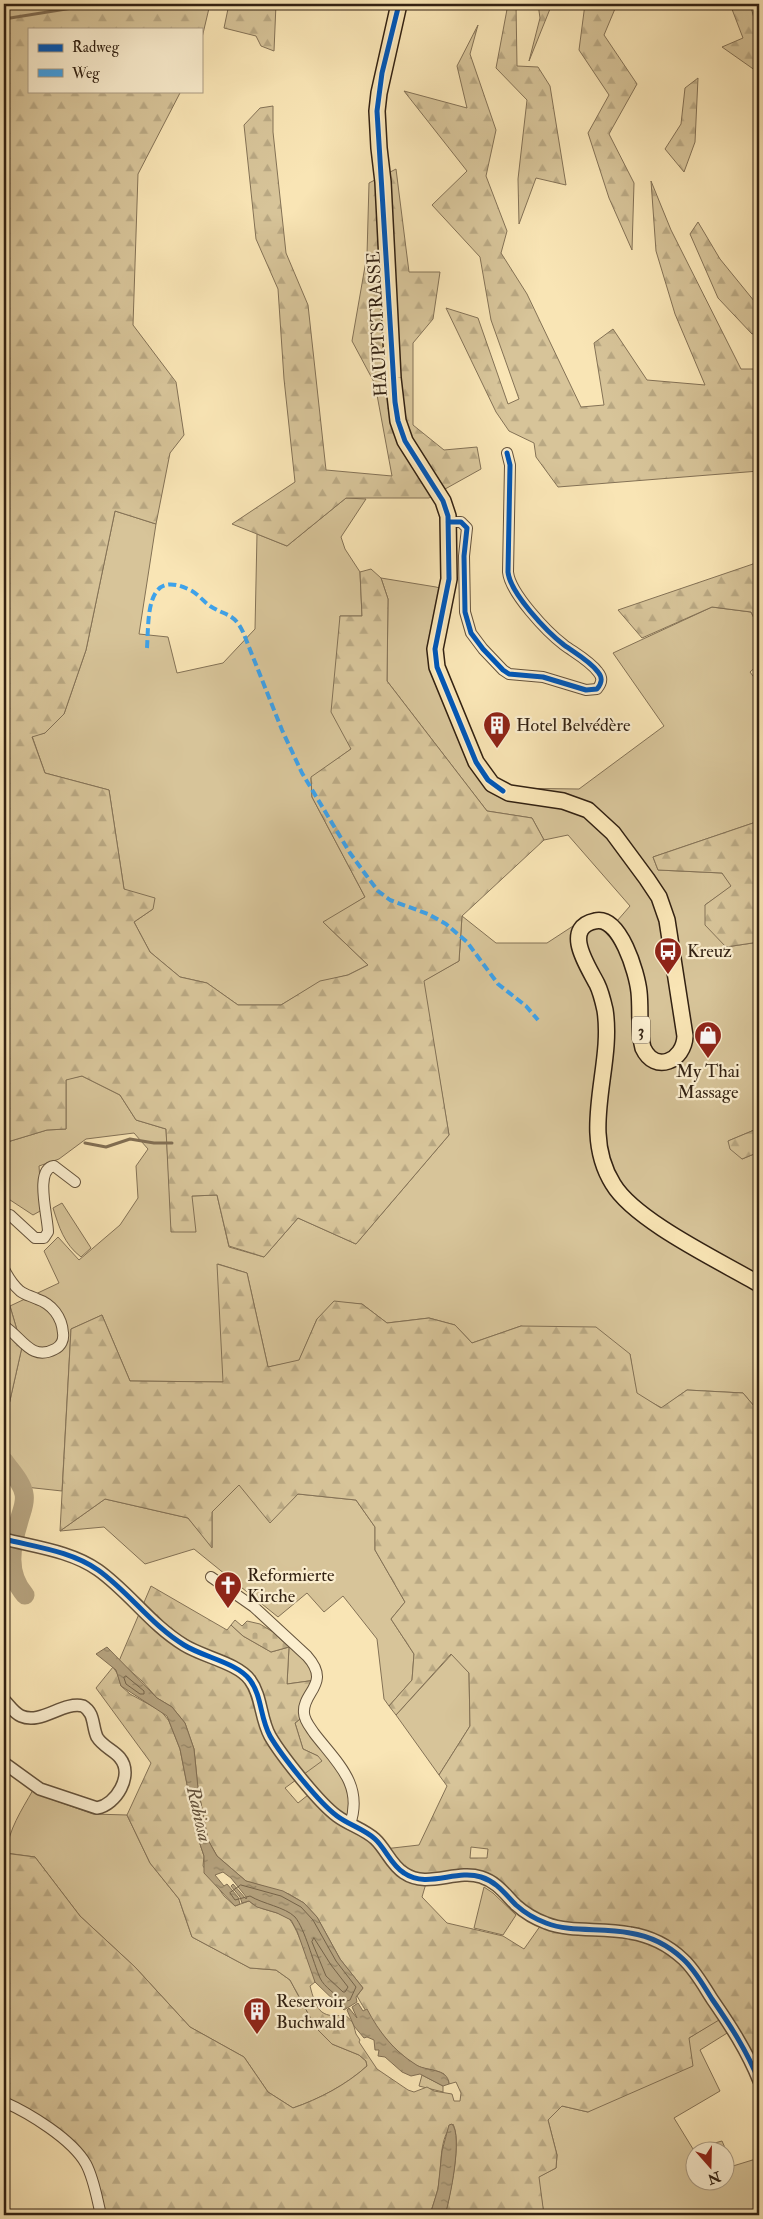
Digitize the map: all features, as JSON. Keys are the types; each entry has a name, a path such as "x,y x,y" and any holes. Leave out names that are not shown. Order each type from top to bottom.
{"main road":[{"name":"HAUPTSTRASSE","path":"399,4 382,73 377,111 393,386 398,422 405,441 443,501 448,522 449,579 435,649 437,667 483,775 497,788 509,793 570,802 583,807 600,819 618,839 659,898 667,920 685,1036 681,1052 675,1058 664,1062 650,1058 643,1048 637,980 628,953 616,930 609,923 597,920 585,925 579,936 580,952 600,991 605,1015 606,1030 598,1122 599,1151 606,1171 621,1196 638,1211 759,1284"}],"street":[{"path":"448,522 461,522 467,528 464,556 465,612 471,633 483,649 502,670 509,674 543,677 586,690 597,689 602,682 602,678 597,670 554,636 519,597 510,582 508,572 510,465 507,453"},
{"path":"4,1215 10,1215 35,1238 44,1238 48,1232 43,1181 44,1172 50,1167 56,1166 75,1182"},
{"path":"4,1269 20,1291 44,1302 54,1310 62,1327 63,1338 57,1348 39,1353 31,1350 4,1326"},
{"path":"4,1539 74,1557 90,1565 107,1577 179,1642 244,1673 255,1688 267,1730 276,1745 331,1811 373,1837 396,1867 410,1877 427,1880 461,1875 479,1876 497,1885 530,1915 549,1924 632,1933 669,1948 685,1961 699,1978 737,2037 759,2081"},
{"path":"212,1577 254,1607 307,1656 313,1665 316,1680 304,1713 307,1722 338,1762 352,1787 354,1808 350,1824"},
{"path":"4,1700 18,1714 27,1718 68,1706 83,1706 91,1715 99,1740 121,1759 125,1770 120,1788 114,1800 103,1807 97,1808 46,1792 34,1786 8,1766"},
{"path":"4,2102 58,2135 75,2150 89,2171 101,2214"}],"green space":[{"path":"4,4 210,4 202,38 202,28 28,28 28,92 180,92 138,174 133,325 176,382 184,435 170,453 156,524 115,511 86,650 64,714 45,733 32,737 45,773 109,790 124,889 155,898 153,909 134,922 150,952 180,977 207,983 238,1005 281,1005 320,981 348,975 368,965 323,922 365,897 312,797 311,777 351,749 331,712 340,616 362,616 360,572 371,569 381,578 388,599 387,681 487,811 532,818 544,840 462,916 459,961 424,981 449,1135 356,1244 298,1218 264,1257 229,1246 217,1195 192,1196 196,1232 171,1232 166,1129 136,1120 120,1095 82,1076 66,1080 66,1129 47,1130 4,1143"},
{"path":"229,4 276,4 274,51 261,46 256,36 224,28"},
{"path":"508,4 516,4 517,66 538,67 550,86 566,185 536,178 519,224 518,179 527,100 496,68"},
{"path":"538,4 552,4 529,61 540,18"},
{"path":"585,4 617,4 604,35 637,84 609,134 634,183 632,250 609,198 588,133 609,95 579,50"},
{"path":"730,4 750,4 759,36 759,73 722,47 743,38"},
{"path":"478,25 470,54 496,130 486,176 507,231 501,253 527,294 581,407 604,405 594,343 613,329 647,380 705,385 675,314 656,251 651,181 671,230 741,369 759,369 759,471 558,487 536,457 534,443 509,431 496,412 446,308 478,318 508,404 519,399 491,320 480,257 432,205 467,171 404,91 467,108 457,66"},
{"path":"698,78 695,142 684,172 665,149 681,124 685,88"},
{"path":"273,106 273,132 286,253 308,305 326,470 392,476 375,384 352,341 367,255 369,183 396,169 409,272 440,272 433,319 413,343 413,425 444,450 477,447 481,469 429,498 346,498 287,546 232,524 295,482 284,379 278,289 256,239 244,125 260,108"},
{"path":"698,222 720,259 759,307 759,332 752,334 718,298 690,234"},
{"path":"346,498 366,499 341,537 345,549 360,572 362,616 340,616 351,749 311,778 312,797 365,897 324,923 368,965 348,975 320,982 281,1005 238,1005 207,983 180,977 150,952 134,922 153,909 124,889 109,790 45,773 32,736 45,733 64,714 86,650 115,511 156,524 139,634 168,637 177,673 223,663 255,629 257,534 287,546"},
{"path":"759,554 759,628 751,612 712,607 642,638 618,610 753,564"},
{"path":"381,578 436,587 453,592 439,653 478,764 503,788 579,789 664,726 613,653 712,607 751,612 759,628 759,664 750,672 759,684 759,821 653,857 658,870 722,873 732,886 705,905 726,947 759,942 759,1128 728,1141 742,1159 759,1152 759,1412 743,1393 687,1390 662,1408 636,1394 630,1354 521,1326 472,1343 455,1325 429,1318 387,1323 362,1304 334,1302 317,1319 299,1361 268,1367 247,1273 218,1264 224,1382 130,1381 102,1315 71,1329 62,1491 16,1486 4,1469 4,1427 22,1347 10,1306 59,1283 44,1251 58,1237 79,1260 120,1225 138,1198 136,1166 148,1149 134,1133 86,1139 59,1159 39,1166 42,1210 33,1215 4,1196 4,1143 47,1130 66,1129 66,1079 82,1076 120,1095 136,1120 166,1129 172,1232 192,1196 217,1195 229,1247 264,1257 298,1218 356,1244 449,1135 423,981 459,961 462,916 496,943 547,943 593,913 617,921 630,906 568,835 544,840 532,818 487,811 387,681 388,599"},
{"path":"759,821 759,942 726,947 705,925 705,905 731,886 722,873 658,870 653,857"},
{"path":"759,1128 759,1152 742,1159 730,1149 728,1141"},
{"path":"62,1203 91,1248 81,1257 66,1241 53,1208"},
{"path":"217,1264 247,1273 268,1367 299,1360 317,1319 334,1301 362,1304 387,1323 429,1318 455,1325 472,1343 521,1326 596,1327 630,1354 637,1393 661,1408 687,1390 743,1393 759,1412 759,2081 724,2017 689,2038 693,2066 588,2112 562,2106 548,2120 557,2155 556,2168 539,2177 544,2215 445,2215 456,2155 453,2124 443,2143 437,2194 430,2215 101,2215 81,2156 4,2102 4,1853 35,1857 80,1916 135,1967 190,2027 244,2057 268,2092 293,2108 332,2091 367,2066 366,2061 359,2055 332,2044 316,2028 290,1980 276,1970 250,1968 192,1937 179,1899 150,1863 127,1815 151,1763 96,1688 113,1667 121,1686 130,1694 161,1711 169,1721 180,1749 197,1835 204,1856 203,1866 224,1896 235,1906 249,1901 258,1907 288,1918 299,1936 315,1978 315,1982 310,1986 317,2006 324,2013 336,2016 345,2015 351,2020 360,2040 359,2042 377,2069 408,2090 414,2092 427,2087 434,2091 452,2094 454,2101 460,2101 461,2093 456,2082 449,2084 444,2074 414,2064 381,2033 357,1996 363,1988 340,1959 317,1917 304,1903 289,1894 246,1881 217,1856 208,1840 198,1788 194,1749 185,1723 172,1707 157,1698 142,1681 119,1661 151,1586 227,1630 231,1625 243,1636 271,1652 289,1647 287,1684 316,1680 304,1716 295,1723 303,1749 318,1756 322,1761 285,1788 298,1803 313,1791 384,1849 419,1845 447,1786 439,1775 470,1726 469,1673 451,1654 396,1715 389,1706 412,1680 414,1654 391,1619 405,1602 375,1550 375,1527 356,1500 298,1494 270,1523 239,1485 212,1512 212,1548 188,1518 105,1499 60,1531 71,1329 102,1315 130,1381 223,1382","holes":["471,1847 488,1849 487,1858 470,1858","485,1878 543,1922 524,1949 503,1936 447,1923 422,1897 427,1880"]},
{"path":"4,1286 22,1347 4,1427"},
{"path":"239,1485 356,1500 375,1527 375,1550 405,1602 391,1619 414,1654 412,1680 389,1706 384,1699 377,1639 343,1596 324,1612 307,1593 278,1617 194,1549 145,1564 104,1527 60,1531 105,1499 188,1518 212,1547 212,1512"},
{"path":"235,1620 242,1626 247,1621 260,1624 273,1632 289,1647 271,1652 243,1636 231,1625"},
{"path":"292,1643 307,1656 316,1680 287,1684 289,1647"},
{"path":"452,1654 469,1673 470,1726 439,1775 396,1715"},
{"path":"304,1716 348,1779 350,1824 300,1776 318,1756 303,1749 295,1723"},
{"path":"33,1790 48,1798 93,1814 127,1815 150,1863 179,1899 192,1937 250,1968 276,1970 290,1980 316,2028 332,2044 359,2055 366,2061 367,2066 332,2091 293,2108 268,2092 244,2057 190,2027 135,1967 80,1916 35,1857 6,1853 13,1828"},
{"path":"484,1887 516,1915 503,1935 474,1928"},
{"path":"724,2016 732,2030 700,2050 720,2091 674,2118 689,2142 686,2142 686,2192 736,2192 736,2165 759,2158 759,2215 544,2215 538,2177 556,2168 557,2155 548,2120 562,2106 588,2112 689,2038"},
{"path":"422,2075 443,2086 443,2092 419,2086"}],"water":[{"path":"107,1647 157,1698 172,1707 185,1723 194,1749 198,1788 208,1840 217,1856 246,1881 283,1891 304,1903 317,1917 340,1959 363,1988 356,1997 357,2002 344,2010 315,1982 297,1931 291,1920 277,1913 257,1907 249,1901 242,1903 240,1897 231,1886 233,1884 247,1898 231,1878 223,1872 215,1875 224,1886 227,1884 238,1897 240,1904 235,1906 204,1873 204,1856 197,1835 180,1749 167,1716 121,1686 116,1670 96,1654"},
{"path":"358,2003 363,2011 367,2009 382,2033 400,2053 419,2066 445,2075 449,2084 443,2086 420,2074 411,2076 402,2072 385,2057 378,2056 379,2050 375,2050 374,2040 367,2037 364,2038 354,2026 347,2010 349,2008 357,2018 352,2007"},
{"path":"452,2124 455,2131 456,2154 447,2207 445,2215 430,2215 438,2189 442,2151 449,2125"}],"waterway":[{"path":"4,19 97,4"},
{"path":"85,1143 106,1147 130,1139 154,1143 172,1143"},
{"name":"Rabiosa","path":"4,1461 19,1481 24,1494 24,1505 14,1540 12,1560 15,1578 25,1595"}],"marked path":[{"path":"147,648 148,623 153,599 158,590 165,585 177,585 192,591 210,606 233,618 243,632 282,730 302,773 350,853 378,891 390,900 428,914 446,924 467,942 498,984 526,1006 538,1020"}],"cycle path":[{"path":"399,4 382,73 377,111 395,402 398,421 405,441 443,501 448,516 449,579 435,649 437,667 476,762 488,780 503,791"},
{"path":"448,522 461,522 467,528 464,556 465,612 471,633 483,649 509,674 543,677 586,690 597,689 600,685 601,676 595,668 564,645 539,622 522,601 510,581 508,572 510,465 507,453"},
{"path":"4,1539 65,1554 98,1570 172,1637 184,1645 229,1665 244,1674 250,1680 257,1693 264,1722 270,1736 301,1778 329,1810 375,1839 399,1870 422,1879 462,1875 481,1877 496,1885 523,1911 546,1923 566,1928 637,1934 671,1949 687,1963 699,1978 738,2038 759,2081"}],"place":[{"name":"Hotel Belvédère","path":"497,749"},
{"name":"Kreuz","path":"668,975"},
{"name":"My Thai Massage","path":"708,1059"},
{"name":"Reformierte Kirche","path":"228,1609"},
{"name":"Reservoir Buchwald","path":"257,2035"}]}
